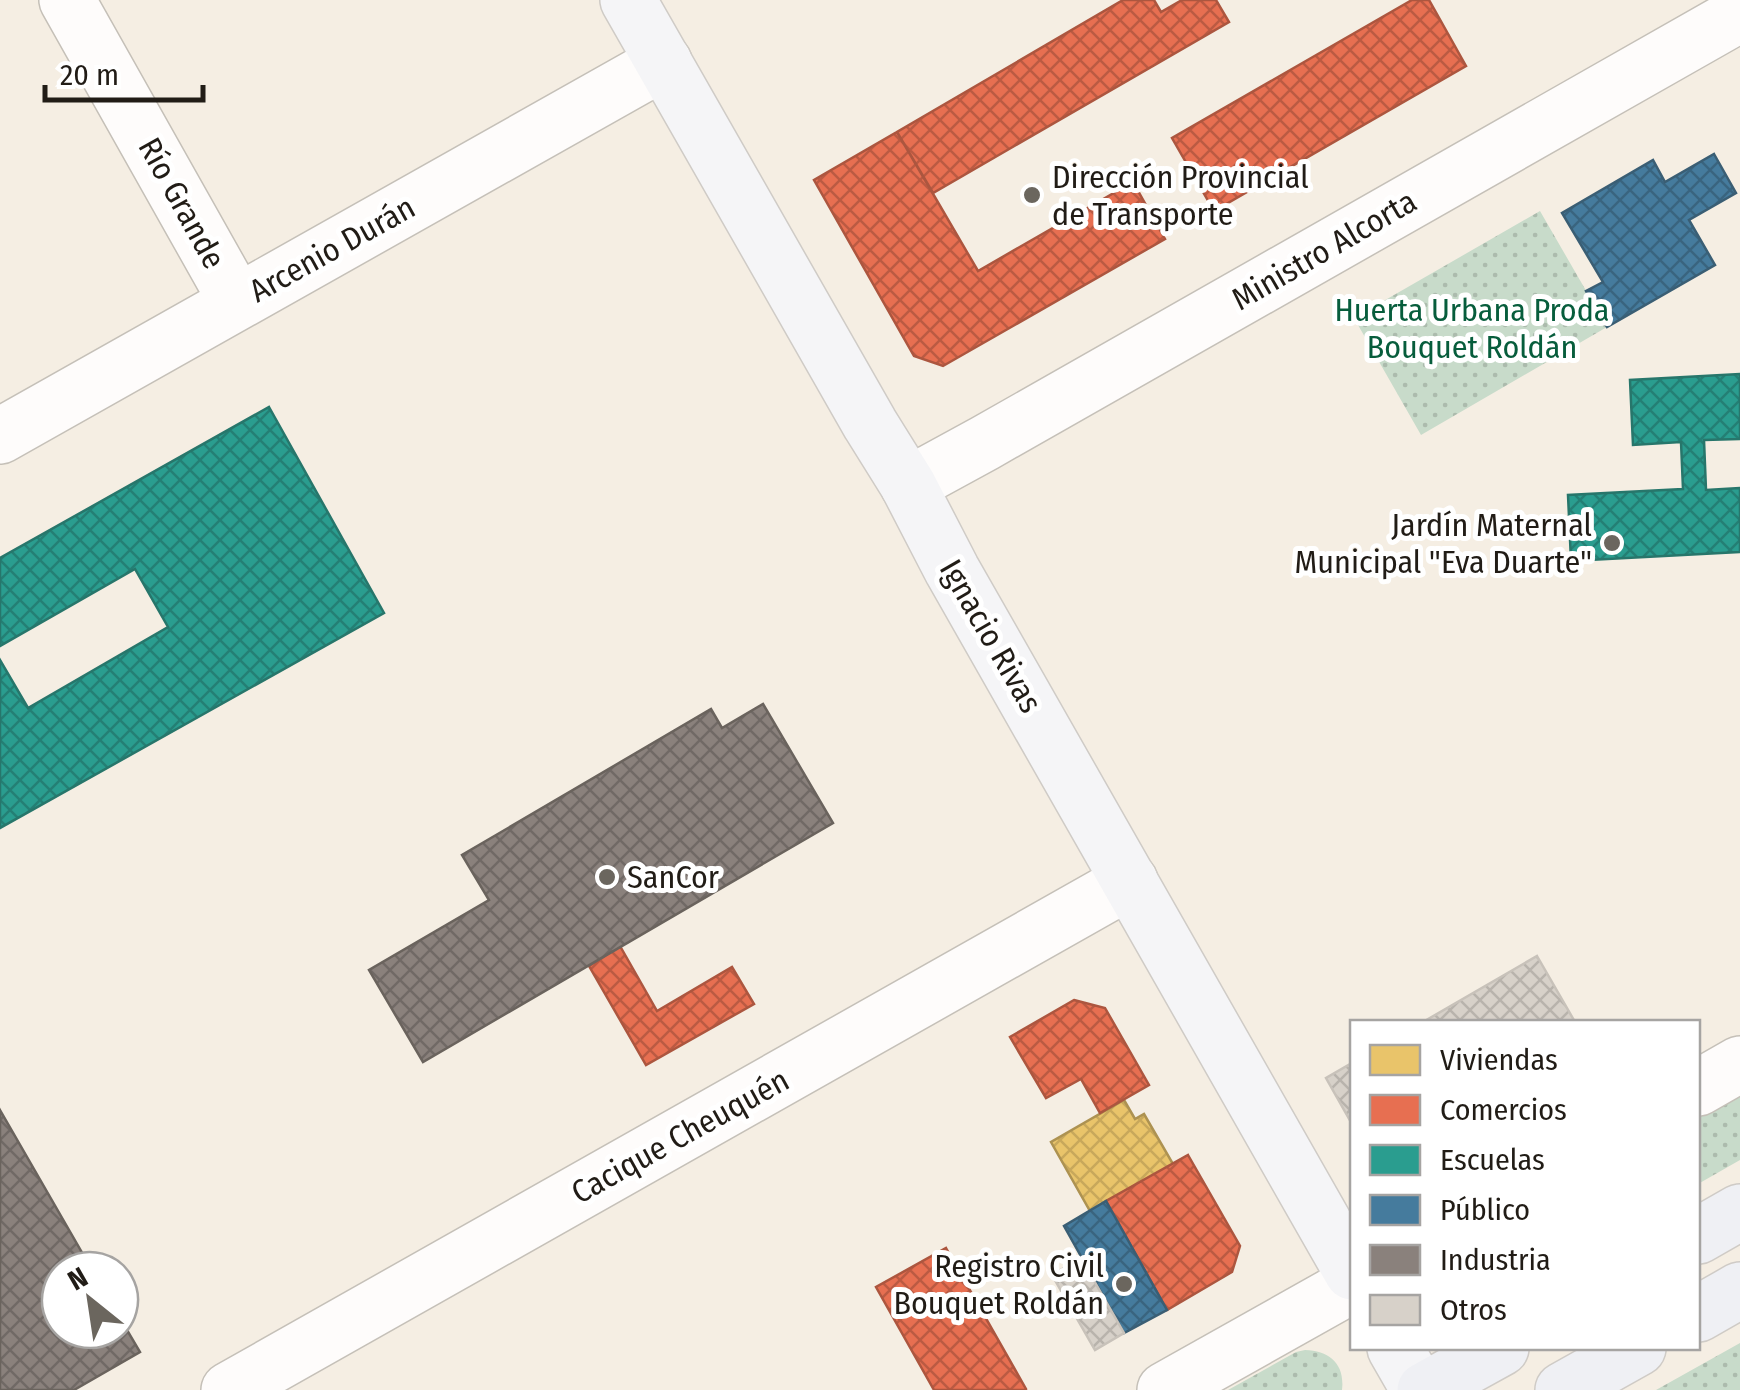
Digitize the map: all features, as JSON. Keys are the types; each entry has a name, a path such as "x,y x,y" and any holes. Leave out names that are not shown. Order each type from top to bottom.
{"highway":[{"path":"1700,1235 1740,1212"},
{"path":"1700,1313 1740,1290"},
{"path":"1422,1390 1496,1350"},
{"path":"1563,1390 1634,1350"}],"main road":[{"name":"Ignacio Rivas","path":"628,0 908,485 952,570 1350,1268"},
{"path":"1396,1350 1422,1390"}],"street":[{"name":"Río Grande","path":"67,0 237,302"},
{"name":"Ministro Alcorta","path":"908,485 1731,19"},
{"name":"Arcenio Durán","path":"0,436 664,62"},
{"name":"Cacique Cheuquén","path":"229,1390 1130,881"},
{"path":"1700,1087 1740,1064"},
{"path":"1165,1390 1350,1286"}],"green space":[{"name":"Huerta Urbana Proda Bouquet Roldán","path":"1540,211 1607,327 1421,435 1354,318"},
{"path":"1740,1089 1740,1160 1700,1183 1700,1112"},
{"path":"1740,1343 1740,1390 1656,1390"},
{"path":"1296,1352 1322,1353 1334,1361 1341,1373 1342,1390 1228,1390"}],"building: Viviendas":[{"path":"1124,1100 1135,1119 1144,1114 1173,1164 1090,1211 1051,1142"}],"building: Comercios":[{"path":"1123,0 1154,0 1161,12 1182,0 1216,0 1229,22 933,193 897,132"},
{"path":"1412,0 1429,0 1466,66 1214,211 1172,138"},
{"path":"897,132 978,271 1133,182 1165,239 943,366 914,356 814,180"},
{"path":"620,946 657,1011 732,967 754,1004 646,1065 589,966"},
{"path":"1074,1000 1105,1008 1149,1085 1100,1113 1081,1079 1046,1098 1010,1037"},
{"path":"1188,1155 1240,1246 1232,1272 1167,1310 1106,1201"},
{"path":"946,1248 1025,1390 934,1390 876,1287"}],"building: Escuelas":[{"path":"1740,374 1740,439 1704,440 1706,490 1740,488 1740,552 1571,561 1568,495 1683,489 1681,442 1633,445 1630,380"},
{"path":"269,407 384,613 0,828 0,660 28,708 168,627 135,569 0,646 0,558"}],"building: Público":[{"path":"1714,154 1736,193 1689,220 1715,265 1607,327 1586,291 1603,282 1562,213 1653,160 1665,182"},
{"name":"Registro Civil Bouquet Roldán","path":"1106,1201 1167,1310 1124,1333 1064,1226"}],"building: Industria":[{"name":"SanCor","path":"763,704 833,823 423,1062 369,970 489,900 462,855 711,709 722,728"},
{"path":"0,1110 80,1250 40,1250 40,1350 140,1352 74,1390 0,1390"}],"building: Otros":[{"path":"1537,956 1574,1020 1426,1020"},
{"path":"1350,1064 1350,1120 1326,1078"},
{"path":"1081,1258 1124,1333 1095,1350 1052,1275"}],"place":[{"name":"Dirección Provincial de Transporte","path":"1032,195"},
{"name":"Jardín Maternal Municipal \"Eva Duarte\"","path":"1612,543"},
{"name":"SanCor","path":"607,877"},
{"name":"Registro Civil Bouquet Roldán","path":"1124,1284"}]}
